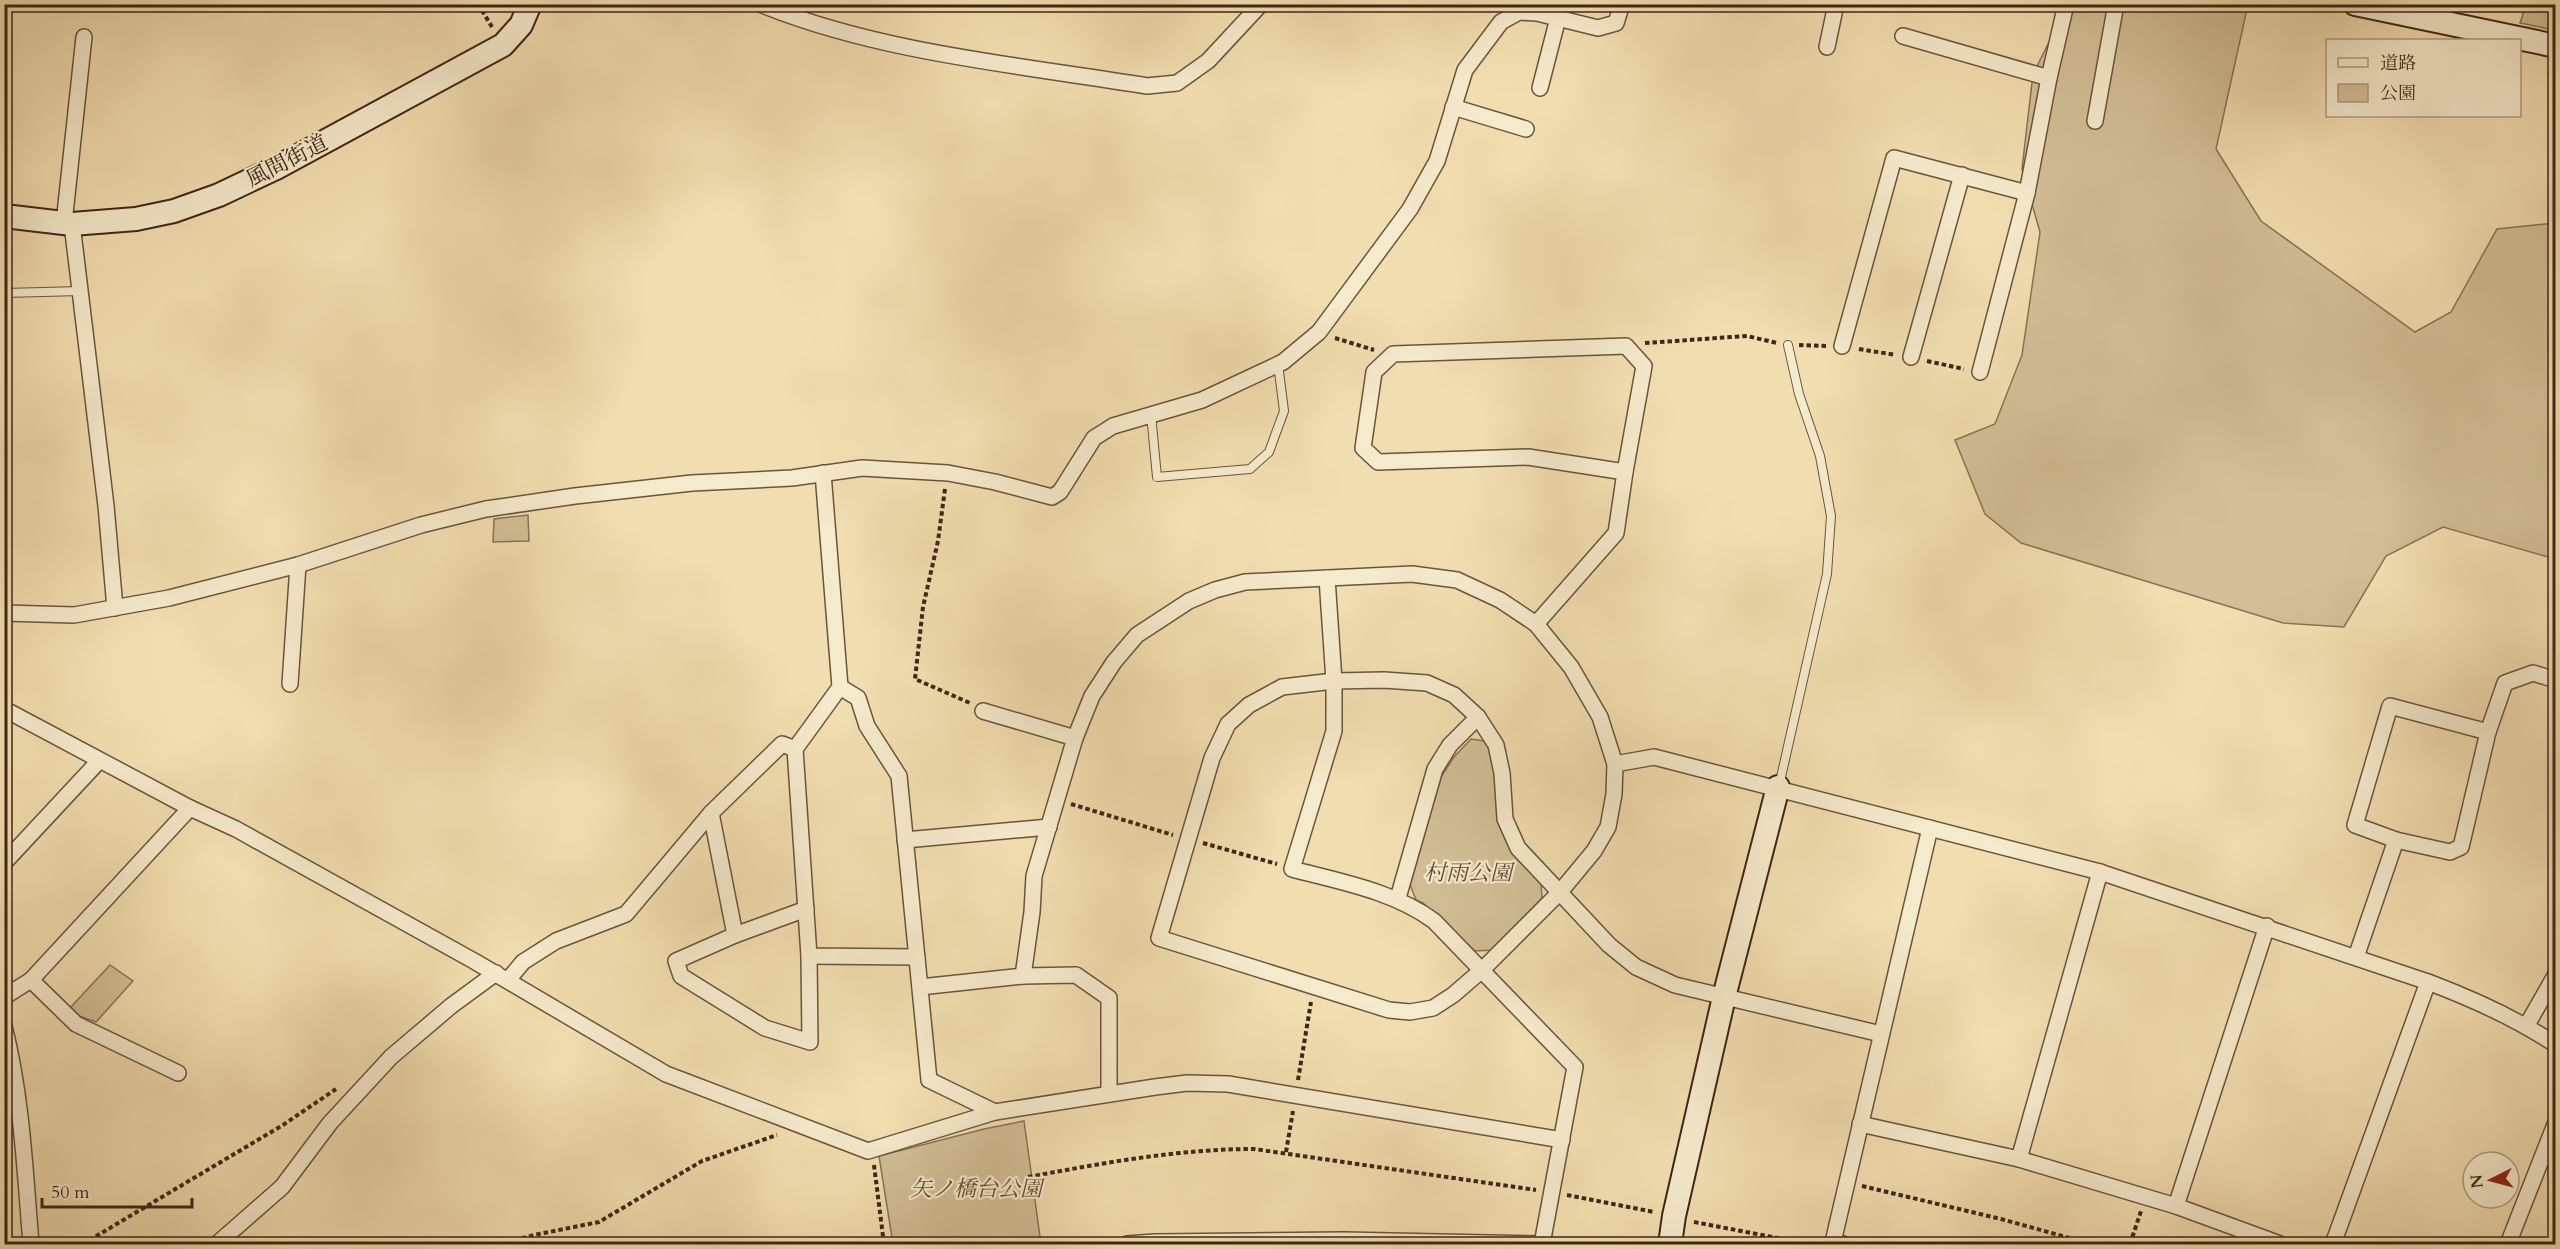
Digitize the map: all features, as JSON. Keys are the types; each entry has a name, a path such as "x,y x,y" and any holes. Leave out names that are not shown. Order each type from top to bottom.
{"street":[{"name":"風間街道","path":"4,216 68,224 136,219 174,211 219,195 276,168 503,45 520,25 530,4"},
{"path":"760,4 803,22 897,46 1147,86 1177,82 1208,61 1261,4"},
{"path":"4,613 74,615 169,598 298,565 421,525 486,509 680,484 749,482 862,468 948,473 1052,497 1060,492 1094,438 1113,426 1202,400 1278,364 1319,332 1410,209 1437,160 1465,70 1502,22 1520,12 1537,13 1598,27 1616,23 1622,4"},
{"path":"1827,47 1836,4"},
{"path":"1980,372 2027,193 2066,4"},
{"path":"2095,121 2116,4"},
{"path":"2355,4 2382,7 2556,46"},
{"path":"1540,88 1558,18"},
{"path":"84,36 68,224 81,291 116,608"},
{"path":"1903,36 2049,78"},
{"path":"1452,107 1526,129"},
{"path":"1842,346 1894,158 2027,193"},
{"path":"1911,357 1962,175"},
{"path":"1536,624 1616,533 1644,366 1626,346 1392,354 1374,372 1363,448 1378,462 1528,457 1625,472"},
{"path":"806,909 735,935 676,961 681,976 765,1028 810,1041 809,956 806,909 795,749 840,687 823,473"},
{"path":"290,684 298,565"},
{"path":"1023,976 1032,912 1034,876 1075,738 1092,696 1114,662 1137,635 1160,618 1206,593 1245,582 1412,574 1457,580 1500,600 1536,624 1571,667 1600,717 1616,764 1608,827 1594,851 1560,892 1482,970 1453,995 1433,1008 1410,1012 1389,1010 1159,938 1212,758 1228,723 1249,705 1282,687 1334,681 1384,680 1427,683 1454,695 1478,717 1496,745 1502,773 1505,819 1518,848 1560,892 1609,945 1635,967 1675,984 1881,1034"},
{"path":"1127,1245 1155,1242 1331,1240 1542,1244 1575,1067 1434,921 1398,898 1292,869 1334,731 1334,681 1327,578"},
{"path":"2488,732 2390,706 2355,825 2396,840 2450,852 2462,847 2488,732 2505,683 2533,673 2556,680"},
{"path":"840,687 858,698 867,726 899,776 929,1080 995,1112"},
{"path":"4,709 99,761 236,829 502,977 666,1074 868,1151 995,1112 1109,1092 1187,1083 1228,1084 1562,1140"},
{"path":"983,711 1075,738"},
{"path":"1398,898 1435,769 1450,745 1478,717"},
{"path":"217,1245 282,1187 330,1124 391,1057 450,1006 502,977 556,941 626,914 711,813 782,744 795,749"},
{"path":"1616,764 1654,757 1778,787 2100,872 2267,926 2464,995 2526,1025 2556,1045"},
{"path":"4,863 99,761"},
{"path":"1670,1245 1674,1216 1724,997 1778,787"},
{"path":"4,997 31,980 190,808"},
{"path":"711,813 735,935"},
{"path":"905,840 1049,827"},
{"path":"1843,1245 1833,1242 1930,828"},
{"path":"2356,957 2396,840"},
{"path":"2019,1159 2100,872"},
{"path":"2176,1206 2267,926"},
{"path":"809,956 917,957"},
{"path":"2526,1025 2556,974"},
{"path":"920,987 1023,976 1076,975 1109,998 1109,1092"},
{"path":"31,980 76,1024 178,1073"},
{"path":"2332,1245 2428,982"},
{"path":"4,1026 12,1058 25,1164 31,1245"},
{"path":"2508,1245 2556,1122"},
{"path":"1860,1124 2019,1159 2176,1206 2280,1245"}],"lane":[{"path":"4,293 81,291"},
{"path":"1778,787 1827,574 1831,516 1820,456 1799,394 1788,345"},
{"path":"1151,414 1158,477 1250,469 1269,452 1284,411 1278,364"}],"path":[{"path":"1319,332 1362,348 1392,354"},
{"path":"948,473 938,541 923,607 915,679 981,707 983,711"},
{"path":"1286,1152 1314,986"},
{"path":"83,1245 284,1125 342,1086"},
{"path":"500,1245 534,1235 599,1222 702,1161 778,1135 787,1120"},
{"path":"1028,1177 1144,1155 1218,1149 1286,1152 1552,1192 1664,1214"},
{"path":"874,1163 885,1245"},
{"path":"1847,1182 2001,1219 2091,1245"},
{"path":"2130,1245 2145,1197"},
{"path":"1687,1220 1809,1245"}],"green space":[{"path":"2232,4 2247,9 2216,149 2261,221 2415,332 2451,312 2497,229 2555,223 2555,559 2443,527 2386,556 2344,627 2283,623 2021,543 1985,514 1955,440 1995,424 2022,355 2040,232 2022,169 2033,74 2068,5"},
{"path":"2526,5 2555,5 2554,30 2520,23"},
{"path":"528,515 529,541 493,542 494,519"},
{"name":"村雨公園","path":"1471,739 1490,742 1508,841 1541,884 1542,898 1493,950 1475,951 1423,903 1416,900 1410,885 1441,777 1454,757"},
{"path":"110,965 133,981 96,1022 79,1016 70,1008"},
{"name":"矢ノ橋台公園","path":"1024,1121 1041,1244 893,1244 879,1156"}],"shaded area":[{"path":"795,1239 810,1244 756,1244"}]}
